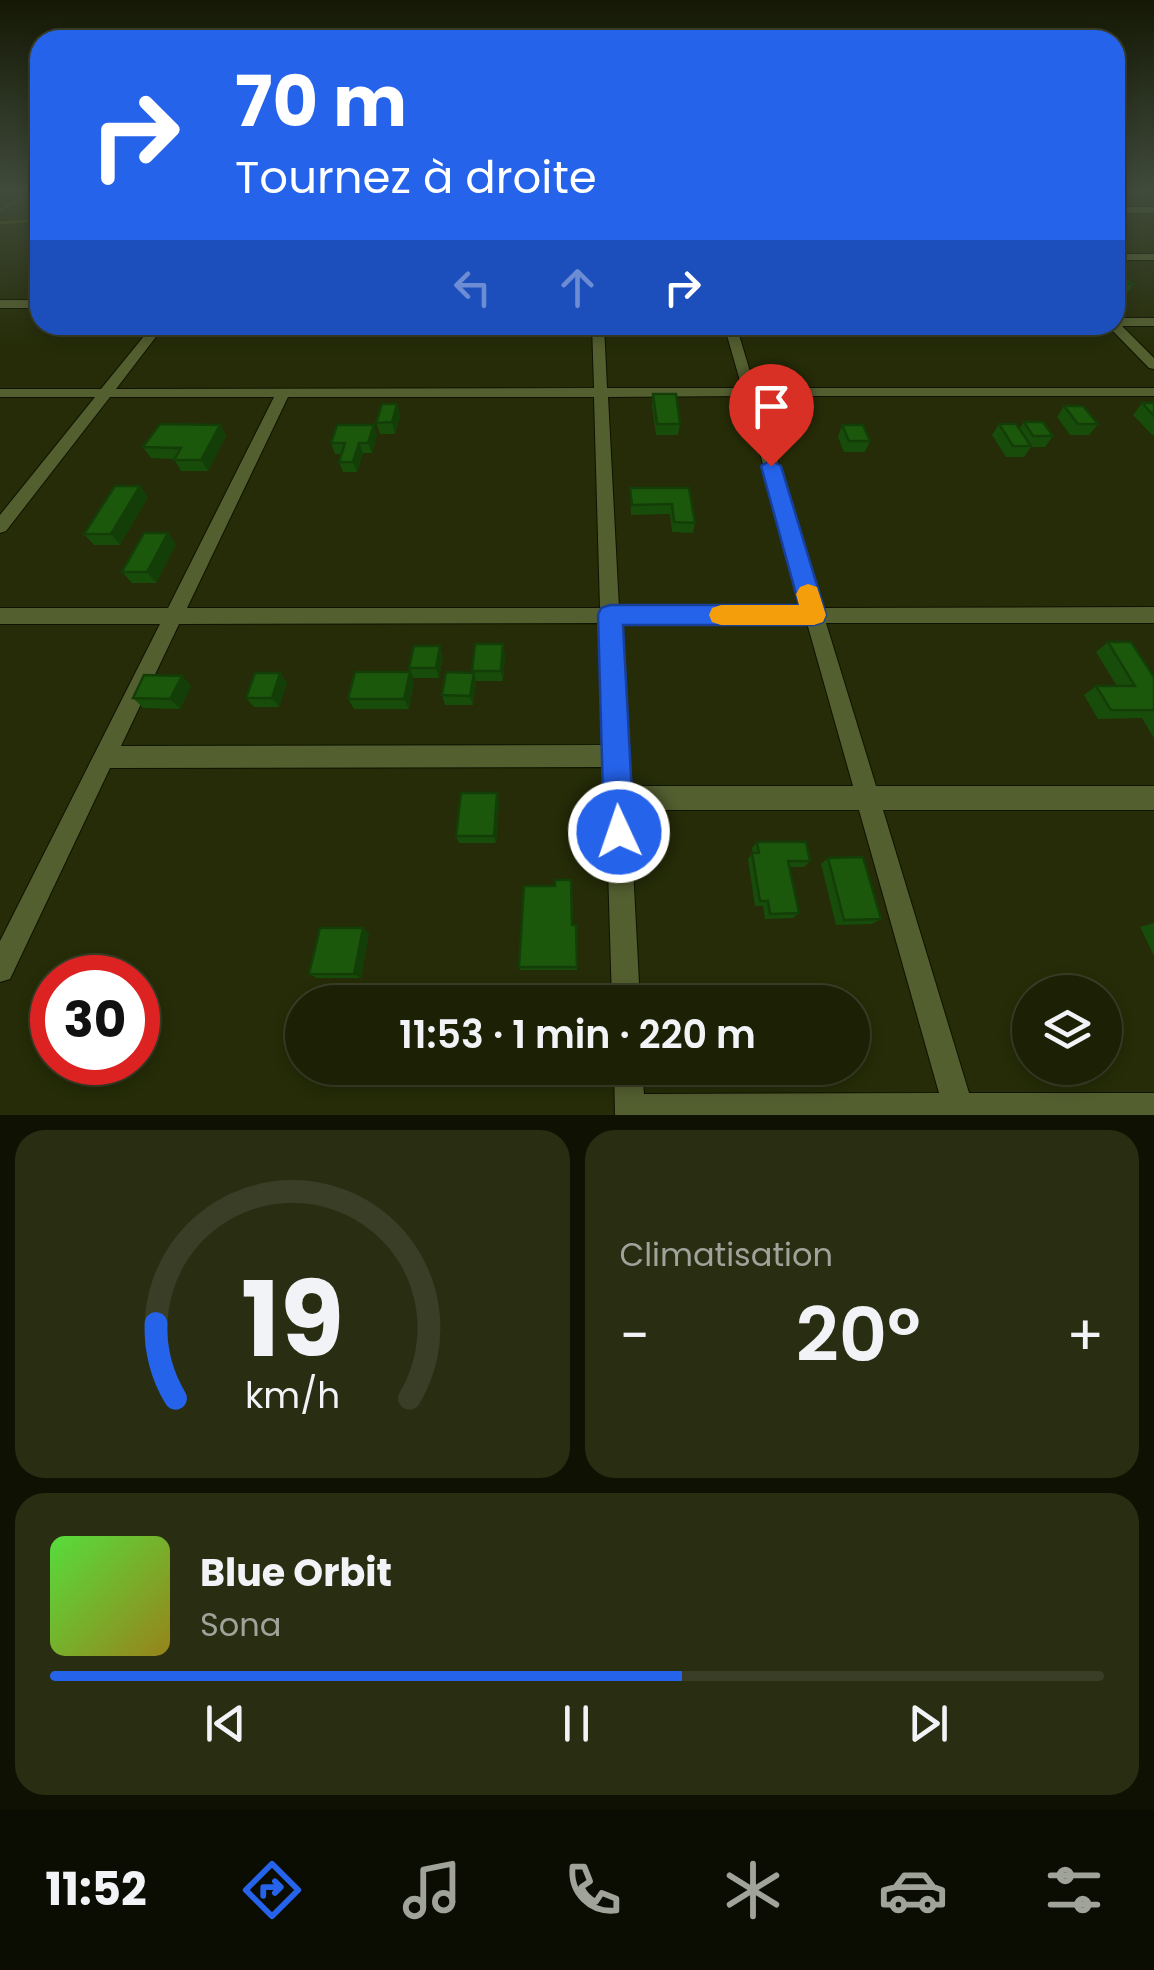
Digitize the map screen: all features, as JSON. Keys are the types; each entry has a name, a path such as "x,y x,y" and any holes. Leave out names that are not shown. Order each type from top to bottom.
{"street":[{"path":"1125,258 1154,258"},
{"path":"0,304 30,304"},
{"path":"1125,323 1154,322"},
{"path":"0,527 151,335"},
{"path":"598,335 625,985"},
{"path":"733,335 959,1112"},
{"path":"1125,335 1154,365"},
{"path":"0,392 1154,392"},
{"path":"0,969 283,392"},
{"path":"0,616 1154,615"},
{"path":"104,757 616,756"},
{"path":"618,798 1154,798"},
{"path":"629,1085 630,1112 1154,1108"}],"building":[{"path":"653,394 676,394 680,424 657,424"},
{"path":"1142,403 1154,403 1154,416"},
{"path":"382,404 397,404 392,422 376,423"},
{"path":"1064,406 1083,406 1098,424 1078,424"},
{"path":"1024,422 1043,422 1053,436 1033,436"},
{"path":"160,424 220,425 201,460 174,460 181,448 143,447"},
{"path":"999,424 1016,424 1031,446 1013,446"},
{"path":"337,425 374,425 368,443 359,443 353,462 339,462 345,443 331,443"},
{"path":"842,425 863,425 870,441 849,441"},
{"path":"115,486 140,486 111,534 84,534"},
{"path":"630,488 689,488 695,523 674,522 672,504 632,505"},
{"path":"144,533 168,533 147,572 122,572"},
{"path":"1108,642 1131,642 1154,677 1154,710 1111,710 1096,686 1135,686"},
{"path":"475,644 503,644 501,671 472,671"},
{"path":"414,646 440,646 436,668 409,668"},
{"path":"355,672 410,672 404,699 348,699"},
{"path":"446,672 474,673 470,696 442,695"},
{"path":"255,673 280,673 272,698 246,698"},
{"path":"144,675 182,676 170,699 133,698"},
{"path":"461,793 497,793 494,836 456,836"},
{"path":"757,842 806,842 810,861 788,861 799,913 770,914 768,901 760,901 752,853 759,853"},
{"path":"863,857 881,919 844,920 828,858"},
{"path":"555,880 571,880 577,967 519,967 524,886 555,886"},
{"path":"320,928 363,928 354,974 309,974"}],"slow traffic":[{"path":"721,615 814,615 808,594"}],"route":[{"path":"619,832 610,615 814,615 771,466"}]}
